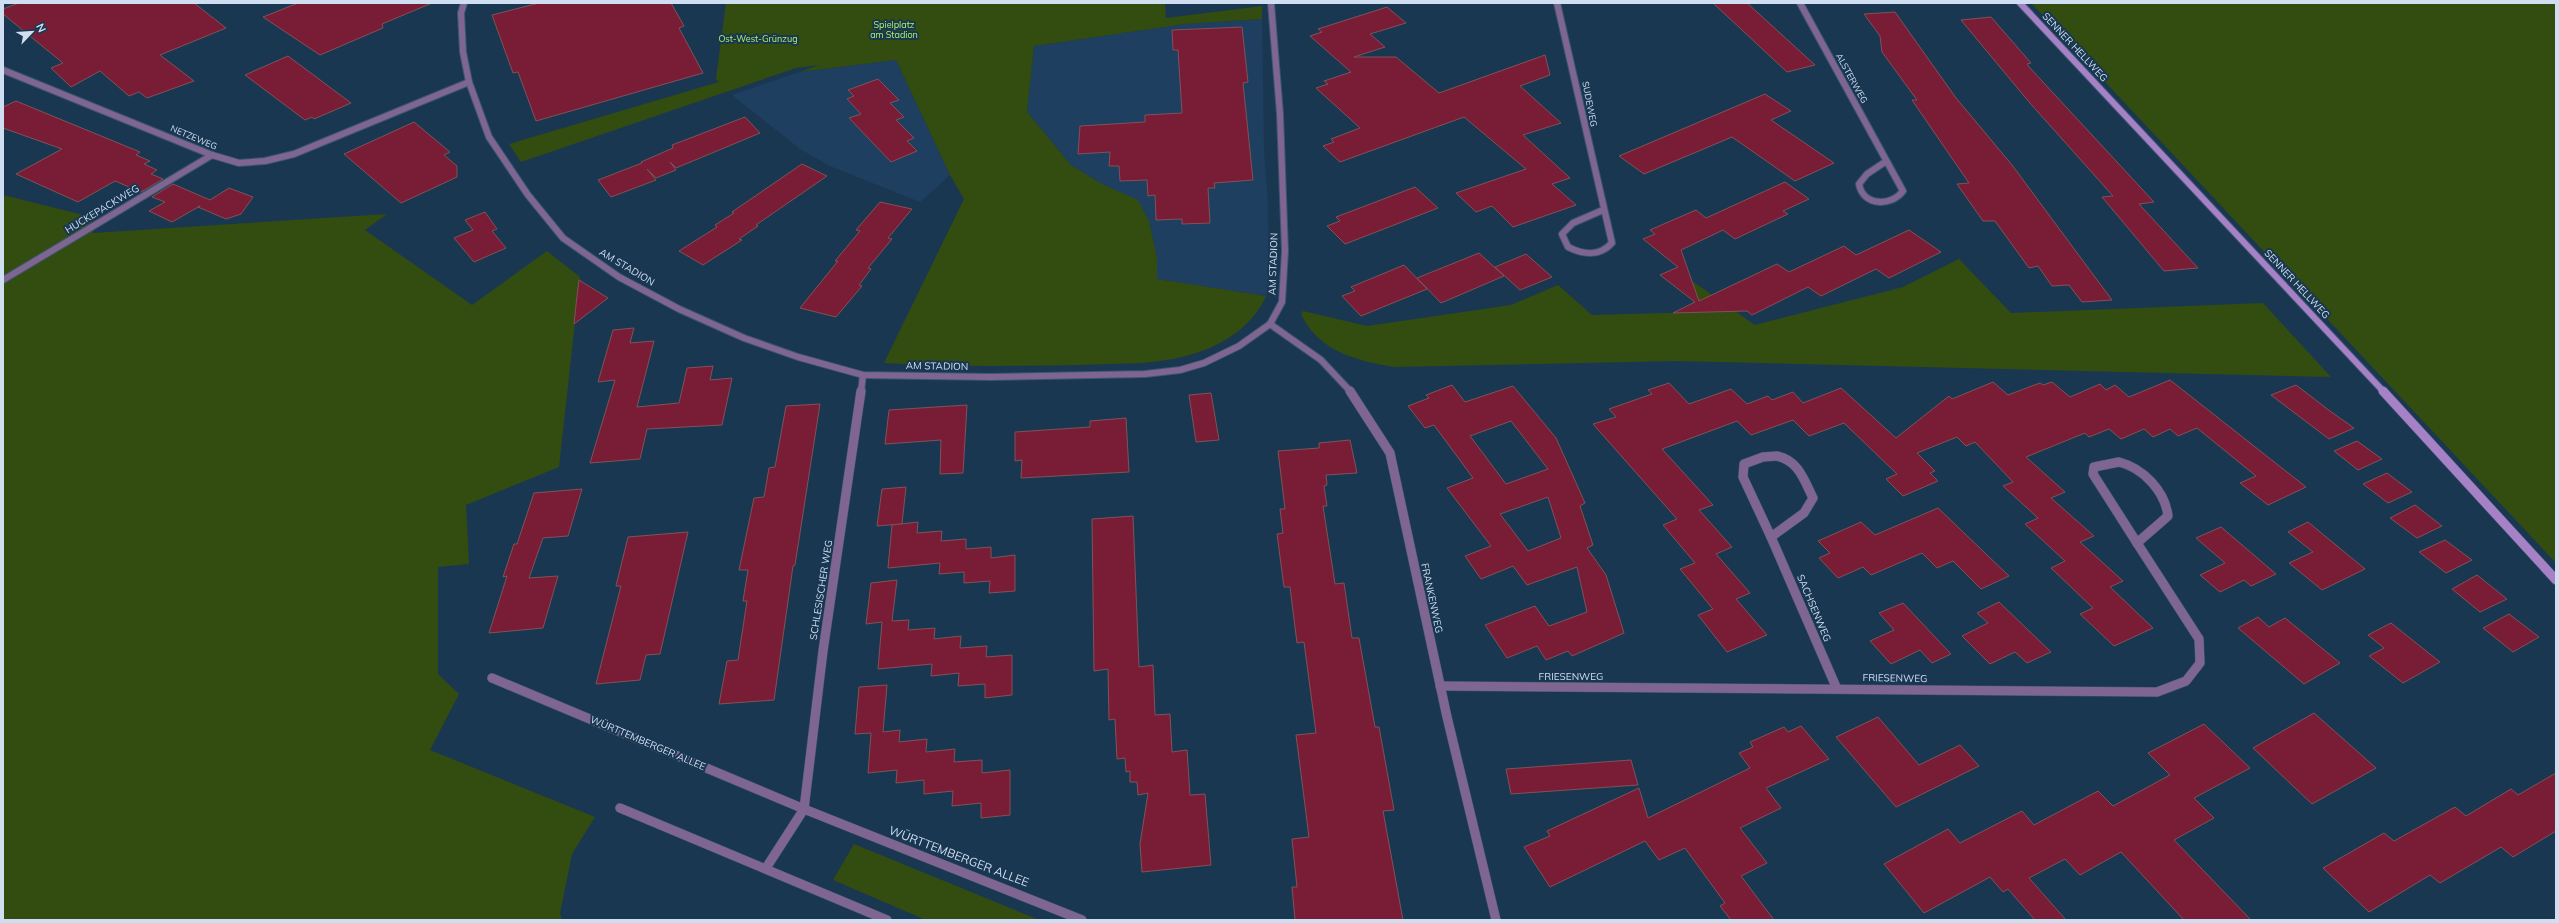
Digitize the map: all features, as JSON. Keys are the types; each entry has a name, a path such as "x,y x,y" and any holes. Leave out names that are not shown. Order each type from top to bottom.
{"street":[{"name":"AM STADION","path":"464,3 461,13 461,41 470,82 489,137 520,184 563,238 619,277 679,309 751,341 798,357 863,375 991,377 1145,374 1180,370 1204,362 1239,346 1270,324 1282,302 1284,251 1280,114 1272,3"},
{"name":"SUDEWEG","path":"1557,3 1576,79 1603,210 1612,243 1607,249 1592,254 1582,254 1568,247 1562,234 1566,227 1603,210"},
{"name":"ALSTERWEG","path":"1800,3 1865,120 1885,162 1903,191 1898,198 1890,202 1871,200 1861,192 1859,184 1867,174 1885,162"},
{"name":"SENNER HELLWEG","path":"2020,3 2353,358 2556,580"},
{"name":"NETZEWEG","path":"3,70 154,130 212,155 240,163 265,161 294,154 458,85 470,82"},
{"name":"HUCKEPACKWEG","path":"3,280 212,155"},
{"name":"FRANKENWEG","path":"1270,324 1326,365 1348,388 1370,416 1390,453 1440,686 1496,920"},
{"name":"SCHLESISCHER WEG","path":"804,809 823,651 863,375"},
{"name":"SACHSENWEG","path":"1771,536 1804,513 1813,498 1795,465 1779,456 1759,456 1744,464 1743,476 1771,536 1837,689"},
{"name":"FRIESENWEG","path":"1440,686 2156,692 2186,681 2200,663 2199,639 2137,543 2093,474 2094,467 2112,462 2133,465 2140,469 2164,500 2168,516 2137,543"},
{"name":"WÜRTTEMBERGER ALLEE","path":"492,678 804,809 1082,920"},
{"path":"620,808 887,920"},
{"path":"766,868 804,809"}],"shaded area":[{"path":"1262,19 1264,151 1268,203 1269,282 1266,296 1157,279 1157,258 1149,221 1138,201 1102,184 1071,165 1027,112 1034,46 1185,24"},
{"path":"896,60 950,175 920,202 830,166 800,149 732,95 800,72"}],"green space":[{"path":"726,3 1165,3 1166,18 1262,6 1262,19 1185,24 1034,46 1027,112 1071,165 1102,184 1138,200 1149,221 1157,258 1157,279 1266,296 1262,305 1249,321 1234,335 1216,345 1191,354 1160,361 1127,364 1005,366 884,363 964,199 950,175 896,60 800,72 819,65 796,68 521,162 509,144 719,82 716,79"},
{"path":"2031,3 2556,3 2556,563"},
{"path":"3,195 91,217 93,233 387,214 365,230 472,305 547,251 580,277 559,467 466,505 469,564 438,567 438,674 459,694 430,750 595,817 572,854 560,913 562,920 3,920"},
{"path":"1959,259 2011,313 2263,303 2331,377 1677,361 1394,367 1380,365 1340,352 1318,337 1308,327 1301,314 1303,311 1367,326 1511,305 1558,285 1592,315 1702,312 1692,281 1755,325 1903,287"},
{"path":"854,844 1039,920 926,920 833,880"}],"building":[{"path":"19,3 194,3 226,28 160,55 194,81 147,98 139,92 129,96 100,71 71,87 51,68 63,63 3,14 3,9"},
{"path":"298,3 432,3 382,24 383,28 320,55 263,17"},
{"path":"539,3 671,3 684,26 679,28 703,73 536,121 518,72 513,73 492,15"},
{"path":"1713,3 1747,3 1815,65 1787,72"},
{"path":"1387,7 1406,23 1370,34 1385,47 1354,57 1396,57 1439,93 1545,55 1550,75 1520,86 1561,123 1523,135 1570,178 1552,184 1576,205 1513,227 1492,206 1476,212 1456,193 1526,169 1464,117 1340,162 1323,146 1334,142 1331,139 1360,128 1316,88 1328,84 1324,81 1351,72 1310,36 1322,32 1318,29"},
{"path":"1895,12 1956,98 2012,165 2112,300 2082,302 2069,285 2052,286 2038,266 2029,268 1995,221 1983,221 1957,184 1969,183 1912,100 1917,100 1882,52 1880,36 1864,14"},
{"path":"1991,17 2031,63 2027,64 2030,68 2154,202 2139,204 2198,268 2164,271 2102,197 2113,196 2029,102 1961,20"},
{"path":"1242,27 1248,82 1243,83 1253,180 1214,183 1215,188 1208,188 1210,223 1182,224 1182,219 1156,220 1155,195 1148,196 1147,180 1120,181 1119,166 1109,166 1110,152 1078,154 1080,126 1145,122 1145,115 1182,113 1178,50 1173,50 1172,30"},
{"path":"288,56 351,103 314,119 312,117 305,120 245,75"},
{"path":"878,79 899,100 890,103 904,117 896,120 914,138 907,141 917,151 891,162 849,118 861,114 847,99 854,96 848,90"},
{"path":"1765,94 1791,111 1771,120 1834,163 1795,181 1732,137 1644,174 1619,156"},
{"path":"16,101 140,152 136,155 150,161 144,164 157,170 151,174 163,179 141,192 115,181 78,202 16,174 62,149 3,128 3,107"},
{"path":"745,117 760,133 676,168 670,162 676,170 656,178 647,169 656,180 611,197 598,180 642,163 641,162 673,148 672,145"},
{"path":"414,122 450,152 444,155 457,166 457,177 401,203 344,154"},
{"path":"802,164 827,176 756,225 758,226 739,239 742,240 703,265 679,251 717,227 715,225 734,213 732,212"},
{"path":"1785,182 1809,199 1783,211 1788,214 1735,239 1723,230 1681,250 1699,301 1777,264 1789,272 1844,246 1856,255 1909,230 1941,252 1889,278 1876,269 1821,296 1808,287 1752,315 1747,311 1673,313 1695,302 1660,275 1678,267 1643,239 1655,234 1650,230 1696,210 1706,218"},
{"path":"173,184 210,200 229,188 253,197 241,214 226,219 198,207 172,222 149,211 165,202 152,197"},
{"path":"1415,187 1438,208 1345,244 1327,226 1340,221 1336,217"},
{"path":"880,202 912,209 888,238 892,239 868,268 871,269 859,285 862,286 836,317 800,308 838,261 835,261 860,231 856,230"},
{"path":"485,212 497,229 492,231 506,248 474,262 454,238 473,230 465,220"},
{"path":"1479,253 1504,276 1441,303 1417,278"},
{"path":"1526,254 1552,277 1520,290 1495,267"},
{"path":"1404,265 1427,289 1361,316 1342,296 1355,291 1351,287"},
{"path":"579,280 608,298 574,324 577,296"},
{"path":"634,328 630,343 654,341 637,407 679,403 687,368 713,366 710,380 732,378 722,425 647,429 640,459 590,463 615,380 598,382 613,330"},
{"path":"2170,380 2306,487 2268,505 2240,483 2256,476 2197,428 2178,436 2170,429 2153,437 2144,429 2121,439 2109,429 2089,437 2085,433 2026,457 2065,492 2051,498 2094,536 2080,542 2123,581 2110,587 2153,628 2114,646 2080,614 2093,608 2051,568 2065,561 2025,524 2038,518 2003,486 2013,482 1975,442 1966,446 1957,437 1917,453 1935,471 1930,473 1938,481 1903,496 1886,479 1897,474 1844,423 1809,436 1793,420 1751,435 1737,421 1662,449 1713,505 1699,510 1732,547 1716,554 1750,593 1736,599 1767,635 1727,652 1698,615 1713,609 1680,569 1695,563 1663,525 1677,519 1593,424 1616,417 1609,409 1652,394 1648,390 1669,383 1689,404 1731,389 1747,404 1768,396 1772,400 1793,392 1803,403 1841,388 1896,438 1949,396 1952,399 1993,382 2008,395 2040,383 2043,385 2052,382 2070,397 2100,384 2106,390 2115,385 2129,397"},
{"path":"1452,385 1465,402 1513,386 1556,438 1585,503 1580,506 1593,545 1587,548 1606,575 1624,633 1572,656 1568,651 1546,660 1537,646 1507,658 1485,625 1535,606 1549,626 1587,612 1577,567 1527,585 1513,566 1481,579 1465,556 1491,546 1447,488 1473,478 1434,425 1425,428 1408,406 1429,398 1426,395","holes":["1511,421 1548,469 1506,484 1470,436","1548,497 1561,538 1528,551 1500,514"]},
{"path":"2296,385 2354,428 2329,439 2271,395"},
{"path":"1211,393 1219,440 1196,442 1189,395"},
{"path":"820,404 795,565 793,566 774,700 719,704 727,661 738,660 747,601 743,601 748,570 739,570 754,498 764,497 769,468 775,467 786,406"},
{"path":"967,405 963,473 940,474 941,440 885,444 889,410"},
{"path":"1126,418 1129,472 1021,478 1022,460 1015,461 1015,432 1090,427 1090,421"},
{"path":"1350,440 1357,473 1326,475 1327,485 1324,486 1327,506 1323,506 1335,584 1344,583 1352,638 1359,638 1375,727 1379,727 1394,810 1383,811 1403,920 1295,920 1292,887 1297,887 1292,839 1309,837 1296,735 1316,733 1304,642 1297,643 1290,587 1284,587 1277,534 1283,533 1280,509 1285,509 1278,451 1319,448 1319,443"},
{"path":"2357,441 2382,459 2358,470 2334,451"},
{"path":"2387,473 2412,492 2388,503 2363,484"},
{"path":"906,487 902,524 877,526 882,489"},
{"path":"582,489 568,536 543,538 529,578 558,576 543,628 489,633 507,576 503,577 514,544 517,544 534,493"},
{"path":"2415,505 2442,526 2417,538 2390,518"},
{"path":"1938,508 2009,576 1981,589 1953,561 1937,568 1922,553 1871,575 1863,567 1838,578 1819,558 1830,553 1818,541 1861,522 1875,535"},
{"path":"1133,516 1139,667 1153,665 1155,715 1170,714 1172,752 1187,750 1190,795 1205,794 1211,865 1142,872 1140,844 1148,793 1138,795 1137,782 1130,782 1130,771 1126,772 1125,758 1117,759 1115,719 1109,720 1108,669 1094,671 1092,519"},
{"path":"918,522 917,533 942,531 941,541 966,539 966,549 991,547 991,558 1015,555 1015,591 989,593 990,581 964,583 964,572 939,574 940,563 888,568 892,525"},
{"path":"2308,522 2365,569 2322,590 2289,563 2313,552 2288,532"},
{"path":"2221,527 2276,574 2251,586 2244,580 2220,592 2200,575 2225,563 2196,538"},
{"path":"688,532 660,654 646,655 640,680 596,684 621,586 616,586 628,537"},
{"path":"2445,540 2472,560 2446,573 2419,552"},
{"path":"2477,575 2507,599 2480,612 2452,589"},
{"path":"897,580 892,621 909,620 908,630 935,628 934,639 961,636 960,648 987,646 986,657 1012,655 1012,695 985,698 985,684 958,686 959,673 931,676 932,664 878,669 882,622 866,624 871,583"},
{"path":"1999,602 2051,652 2027,663 2015,652 1990,664 1962,636 1988,623 1977,613"},
{"path":"1903,603 1951,654 1932,663 1920,650 1891,664 1870,641 1894,630 1879,613"},
{"path":"2509,614 2539,637 2513,652 2483,628"},
{"path":"2258,617 2269,627 2285,618 2340,663 2304,684 2238,628"},
{"path":"2391,623 2440,662 2403,683 2369,656 2384,648 2368,635"},
{"path":"887,685 883,732 900,730 899,742 927,739 926,752 955,749 954,762 982,760 982,773 1010,770 1010,815 981,818 981,803 952,806 953,791 924,794 924,780 896,783 897,770 868,773 871,733 855,734 859,687"},
{"path":"2314,713 2376,768 2312,804 2253,748"},
{"path":"1878,717 1919,765 1960,745 1979,766 1896,807 1836,737"},
{"path":"2204,724 2250,768 2194,798 2214,818 2174,840 2251,920 2184,920 2121,852 2080,875 2065,859 2029,878 2066,920 2035,920 2008,889 2003,892 1990,877 1924,913 1884,864 1948,829 1960,843 2022,811 2034,825 2098,791 2113,806 2170,775 2148,753"},
{"path":"1801,726 1829,759 1766,788 1781,808 1740,828 1767,863 1741,876 1774,920 1731,920 1720,906 1725,903 1685,848 1659,860 1645,841 1550,887 1524,847 1550,836 1547,831 1639,788 1648,818 1750,768 1739,753 1753,747 1750,742 1784,727 1788,732"},
{"path":"1631,760 1638,785 1511,794 1506,769"},
{"path":"2556,773 2556,831 2513,857 2501,847 2440,883 2430,875 2369,912 2323,868 2384,833 2394,841 2455,807 2466,816 2511,789 2518,795"}],"park label":[{"name":"Spielplatz am Stadion","path":"894,30"},
{"name":"Ost-West-Grünzug","path":"758,38"}]}
